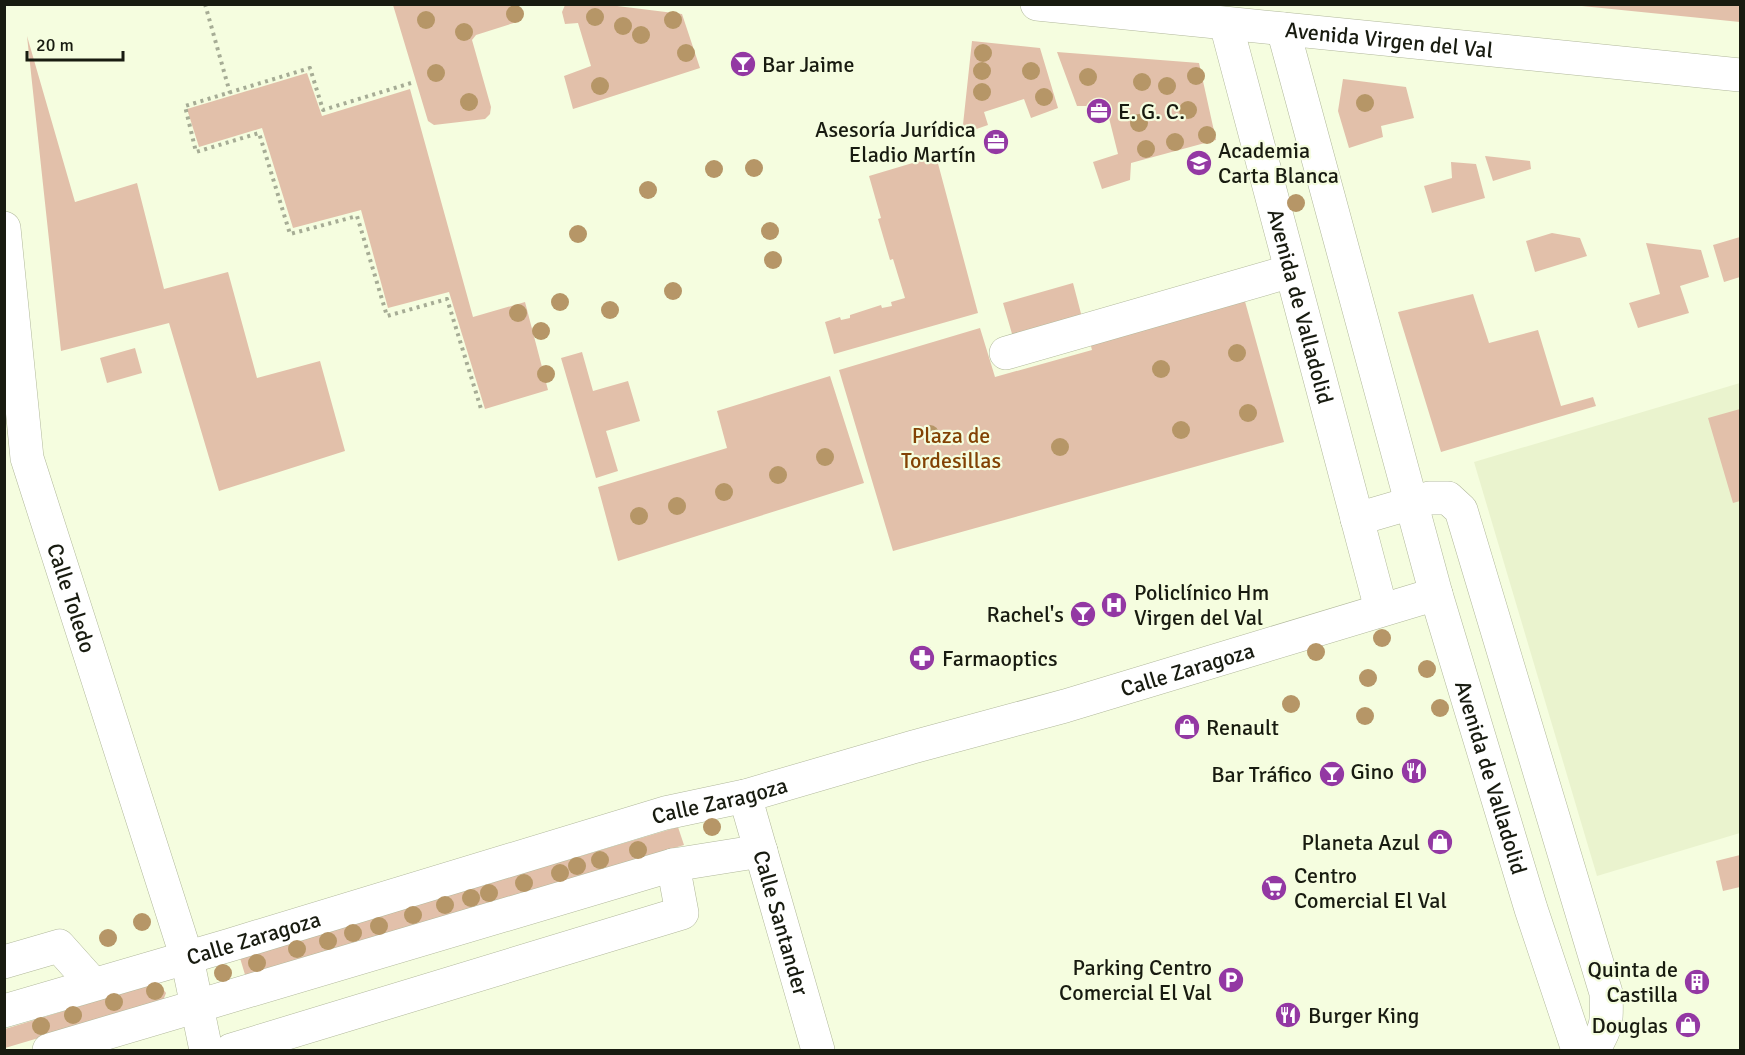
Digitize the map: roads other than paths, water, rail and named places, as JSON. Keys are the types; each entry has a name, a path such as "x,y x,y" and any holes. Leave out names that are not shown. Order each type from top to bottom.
{"street":[{"name":"Avenida Virgen del Val","path":"1037,4 1740,75"},
{"name":"Avenida de Valladolid","path":"1226,24 1381,609"},
{"name":"Avenida de Valladolid","path":"1283,29 1436,594 1531,909 1578,1050"},
{"name":"Calle Toledo","path":"4,228 27,458 187,958 206,1050"},
{"path":"1006,354 1291,271"},
{"path":"1357,519 1429,498 1448,498 1461,510 1606,993 1607,1023 1602,1037 1593,1050"},
{"name":"Calle Zaragoza","path":"4,1011 665,813 745,796 1065,706 1436,594"},
{"name":"Calle Santander","path":"745,796 818,1050"},
{"path":"48,1050 673,866 760,851"},
{"path":"231,1050 682,913 673,866"},
{"path":"4,962 59,946 93,984"}],"place":[{"name":"Bar Jaime","path":"743,64"},
{"name":"E. G. C.","path":"1099,111"},
{"name":"Asesoría Jurídica Eladio Martín","path":"996,142"},
{"name":"Academia Carta Blanca","path":"1199,163"},
{"name":"Policlínico Hm Virgen del Val","path":"1114,605"},
{"name":"Rachel's","path":"1083,614"},
{"name":"Farmaoptics","path":"922,658"},
{"name":"Renault","path":"1187,727"},
{"name":"Gino","path":"1414,771"},
{"name":"Bar Tráfico","path":"1332,774"},
{"name":"Planeta Azul","path":"1440,842"},
{"name":"Centro Comercial El Val","path":"1274,888"},
{"name":"Parking Centro Comercial El Val","path":"1231,980"},
{"name":"Quinta de Castilla","path":"1697,982"},
{"name":"Burger King","path":"1288,1015"},
{"name":"Douglas","path":"1688,1025"}],"park label":[{"name":"Plaza de Tordesillas","path":"951,448"}]}
